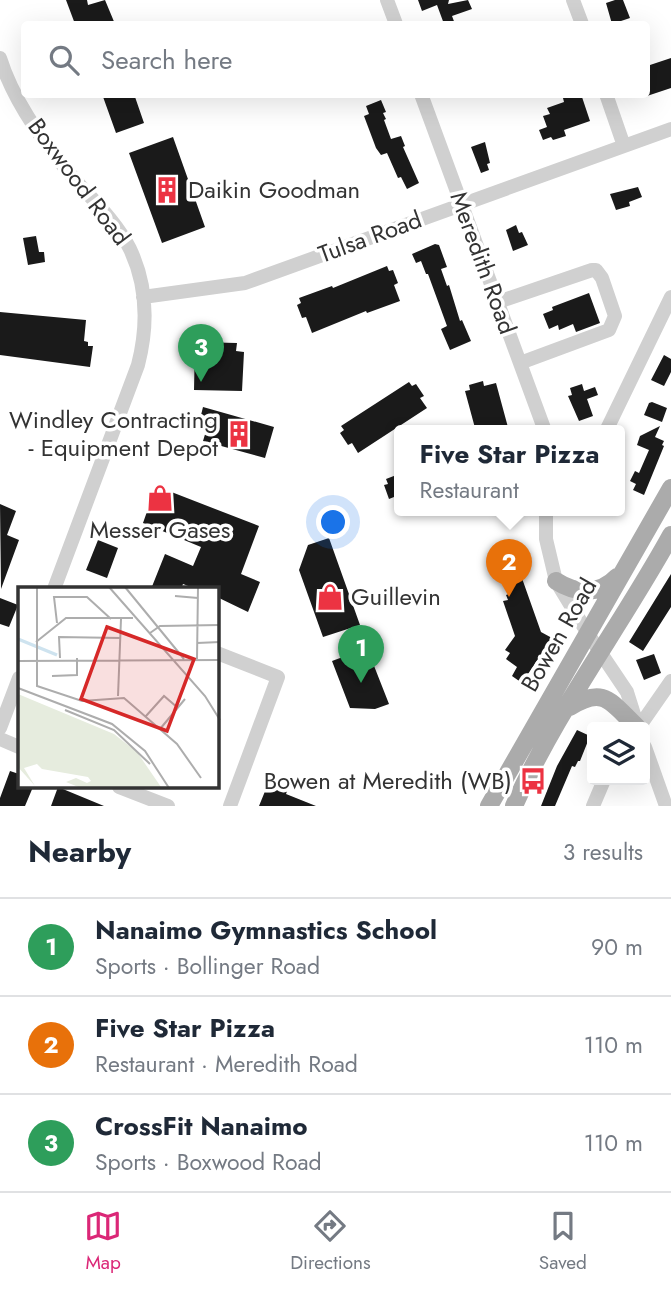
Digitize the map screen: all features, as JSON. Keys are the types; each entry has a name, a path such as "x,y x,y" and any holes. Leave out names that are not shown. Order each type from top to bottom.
{"main road":[{"name":"Bowen Road","path":"489,806 671,488"},
{"name":"Bowen Road","path":"514,806 530,769 648,578 671,535"},
{"path":"556,581 567,589 586,592 602,588 627,566"},
{"path":"567,709 586,696 594,695 606,699 632,722"}],"street":[{"path":"387,0 395,21"},
{"path":"573,0 581,21"},
{"name":"Boxwood Road","path":"0,58 31,122 124,239 136,264 143,297 145,330 138,365 56,587"},
{"name":"Meredith Road","path":"422,98 543,425"},
{"path":"607,98 624,146"},
{"name":"Tulsa Road","path":"143,297 245,283 671,129"},
{"path":"498,302 592,270 596,270 602,278 615,316 609,330 520,363"},
{"path":"609,425 671,297"},
{"path":"547,516 546,539 556,581 627,692 636,722"},
{"path":"219,654 278,677 230,806"},
{"path":"0,727 18,681"},
{"path":"642,722 671,681"},
{"path":"0,739 18,747"},
{"path":"650,763 666,806"},
{"path":"593,806 602,785"},
{"path":"122,788 168,806"}],"building":[{"path":"66,0 87,0 88,5 105,0 114,21 74,21"},
{"path":"418,0 449,0 448,4 468,0 472,9 452,16 454,21 443,21 437,5 422,11"},
{"path":"623,0 630,18 611,21 606,3"},
{"path":"671,58 671,88 650,95 650,65"},
{"path":"103,98 135,98 144,123 116,133"},
{"path":"563,98 582,98 590,121 564,130 566,136 543,140 539,130 547,127 543,116 550,114 547,108 564,102"},
{"path":"381,100 391,139 401,136 419,183 407,189 401,177 398,178 387,153 381,155 376,148 364,116 369,114 366,106"},
{"name":"Daikin Goodman","path":"173,137 205,227 162,243 129,153"},
{"path":"485,142 490,163 487,164 489,170 481,173 471,147"},
{"path":"638,187 642,197 629,202 630,206 616,210 610,194"},
{"path":"516,225 528,245 513,251 506,230"},
{"path":"36,236 39,252 44,252 45,262 28,265 23,238"},
{"path":"435,244 439,245 447,267 441,269 460,321 462,320 471,341 450,350 441,329 447,326 428,274 421,261 416,263 412,254"},
{"path":"387,266 389,271 393,270 398,283 394,285 400,301 367,313 366,311 312,333 306,317 302,318 297,305 301,303 299,298 332,286 333,288"},
{"path":"589,293 600,323 576,332 573,324 559,330 558,325 549,329 543,314 553,310 552,307"},
{"path":"0,312 86,320 84,341 88,342 88,346 93,346 90,367 0,355"},
{"path":"195,342 237,343 236,351 244,352 242,391 194,390"},
{"path":"664,355 671,359 671,372 664,386 651,380"},
{"path":"483,381 484,386 496,383 507,425 474,425 465,391 470,390 469,385"},
{"path":"409,382 412,386 416,384 424,396 420,398 427,408 401,425 394,425 394,430 358,453 352,443 348,445 340,433 344,430 341,426"},
{"path":"582,384 584,391 595,387 598,395 587,399 593,416 579,421 568,396 572,395 570,388"},
{"path":"652,402 667,408 662,422 644,415"},
{"name":"Windley Contracting - Equipment Depot","path":"203,407 274,427 265,458 203,441 209,421 200,419"},
{"path":"660,426 655,437 664,441 664,446 644,495 633,490 636,484 630,481 635,471 639,473 649,450 637,445 640,436"},
{"path":"394,476 394,497 389,499 384,485 388,484 386,479"},
{"path":"156,486 259,526 241,574 260,582 248,612 219,598 219,587 191,587 183,584 182,587 152,587 165,554 193,566 201,547 143,523"},
{"path":"0,504 16,511 7,535 19,540 1,589"},
{"name":"Guillevin","path":"329,538 360,625 323,637 299,570 308,545"},
{"path":"98,540 118,548 107,578 86,570"},
{"path":"518,567 541,632 552,638 522,683 512,676 517,667 506,659 510,653 505,650 515,636 503,601 508,600 506,595 511,593 504,572"},
{"path":"671,574 671,607 643,651 629,642"},
{"path":"0,598 18,605 9,627 0,624"},
{"path":"367,648 389,704 375,709 350,708 332,661"},
{"path":"654,654 661,673 644,680 636,660"},
{"path":"577,730 587,735 587,744 580,761 575,767 572,766 555,806 541,806 557,766"},
{"path":"10,771 18,774 18,788 33,788 25,806 0,806 0,798"},
{"path":"270,779 289,786 286,794 316,806 259,806"},
{"path":"58,788 60,788 104,806 51,806"}],"place":[{"name":"Daikin Goodman","path":"167,190"},
{"name":"CrossFit Nanaimo","path":"201,382"},
{"name":"Windley Contracting - Equipment Depot","path":"239,434"},
{"name":"Messer Gases","path":"160,498"},
{"name":"Guillevin","path":"330,597"},
{"name":"Five Star Pizza","path":"509,597"},
{"name":"Nanaimo Gymnastics School","path":"361,683"},
{"name":"Bowen at Meredith (WB)","path":"533,781"}]}
